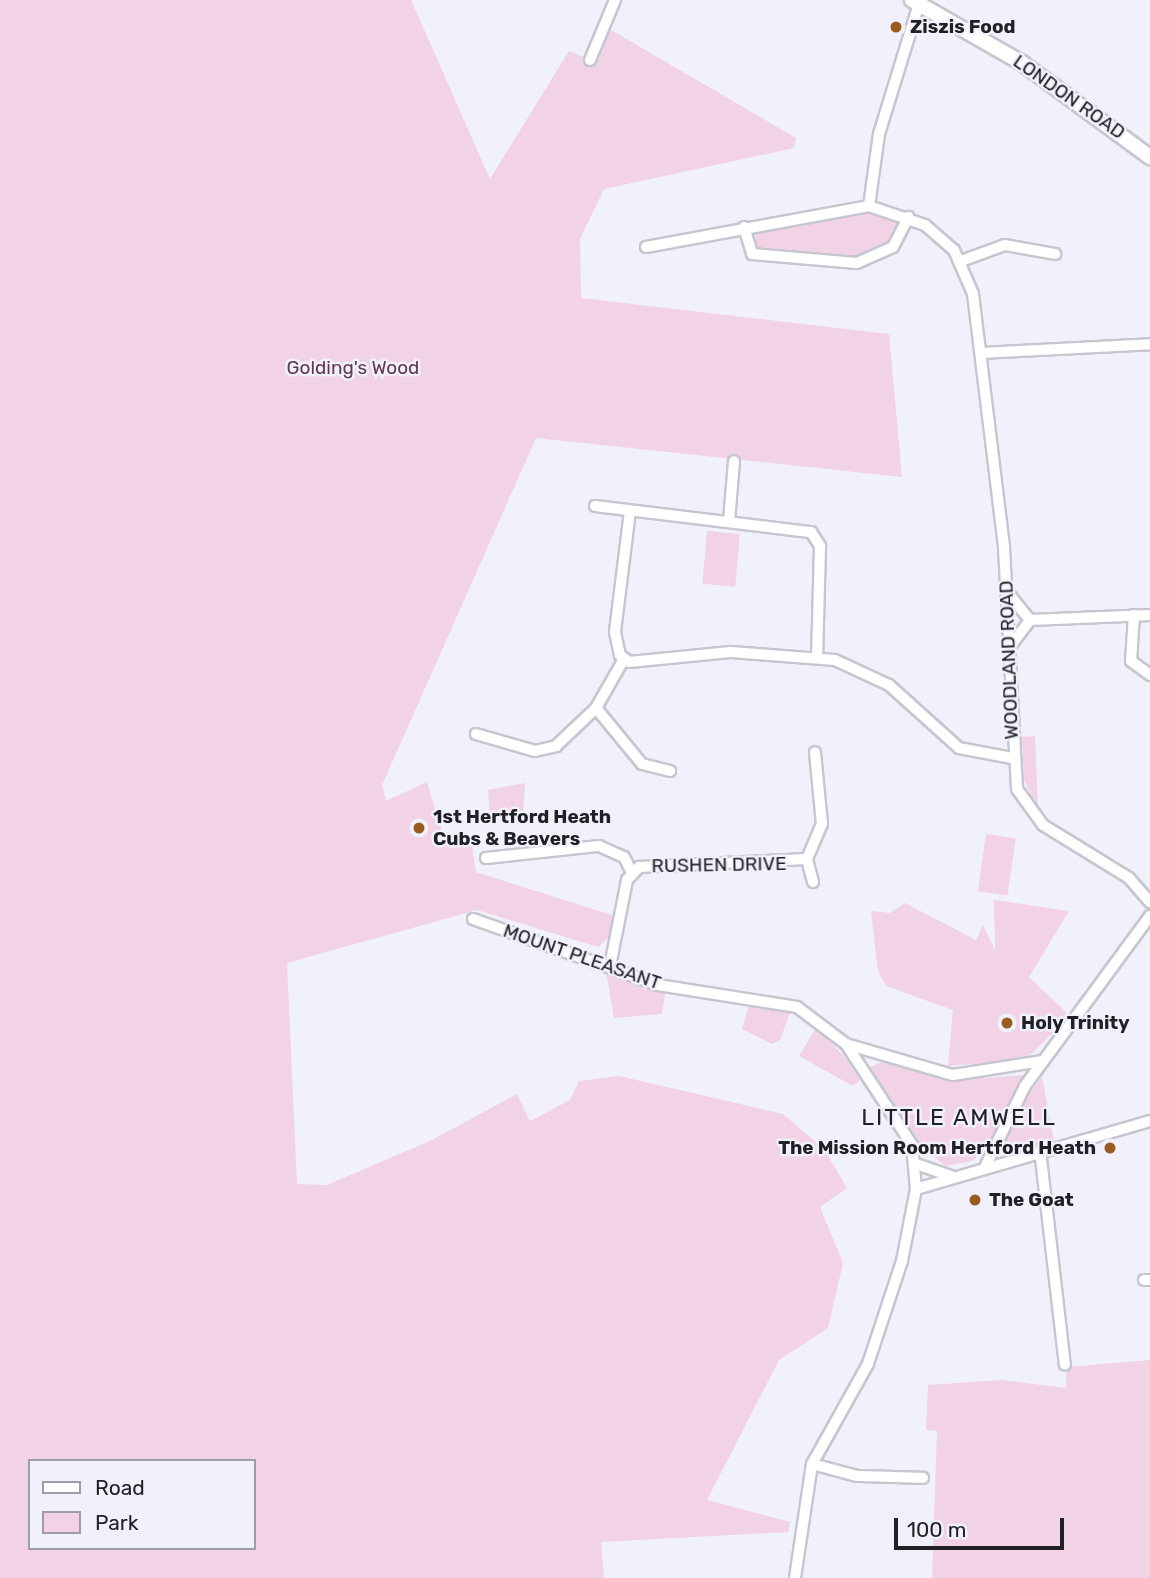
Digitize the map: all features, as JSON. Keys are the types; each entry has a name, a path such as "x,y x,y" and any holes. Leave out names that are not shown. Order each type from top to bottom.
{"main road":[{"name":"LONDON ROAD","path":"915,2 1023,63 1150,157"}],"street":[{"path":"590,60 615,0"},
{"path":"869,206 879,134 915,2"},
{"path":"646,247 869,206 908,216 937,233 961,261 1004,245 1055,254"},
{"path":"744,227 752,254 858,263 893,247 908,216"},
{"name":"WOODLAND ROAD","path":"961,261 973,294 1008,593 1012,758 1017,789 1032,815 1129,878 1150,902"},
{"path":"981,353 1150,344"},
{"path":"729,521 734,461"},
{"path":"595,506 805,529 817,538 817,657"},
{"path":"476,734 549,750 596,708 624,659 615,632 630,511"},
{"path":"1008,593 1030,620"},
{"path":"1133,615 1130,657 1136,670 1150,675"},
{"path":"1030,620 1150,615"},
{"path":"1009,648 1030,620"},
{"path":"624,659 641,664 702,653 817,657 850,664 889,685 959,748 1012,758"},
{"path":"596,708 642,764 670,771"},
{"name":"RUSHEN DRIVE","path":"813,882 807,859 822,834 815,752"},
{"name":"RUSHEN DRIVE","path":"486,858 599,846 624,857 632,873 610,966"},
{"name":"RUSHEN DRIVE","path":"632,873 648,865 807,859"},
{"path":"986,1165 1042,1061 1072,1030 1150,916"},
{"name":"MOUNT PLEASANT","path":"473,919 670,987 790,1004 846,1044 953,1075 1042,1061"},
{"name":"MOUNT PLEASANT","path":"846,1044 907,1136 916,1164"},
{"path":"916,1189 986,1165 1150,1121"},
{"path":"1040,1150 1065,1365"},
{"path":"795,1578 811,1464 868,1364 895,1287 916,1189 916,1164 951,1176"},
{"path":"811,1464 857,1476 923,1478"}],"green space":[{"name":"Golding's Wood","path":"0,0 411,0 490,179 569,51 590,60 606,27 796,138 794,148 604,189 580,239 581,298 889,334 902,477 536,438 382,785 386,801 427,782 446,845 471,841 476,872 615,916 614,934 598,947 477,910 287,963 297,1184 327,1185 432,1140 517,1094 530,1121 570,1100 579,1081 619,1076 783,1114 824,1149 847,1188 820,1207 843,1263 828,1328 779,1360 707,1500 790,1522 788,1532 601,1542 604,1578 0,1578"},
{"path":"850,211 878,211 896,220 898,231 889,246 856,260 755,250 756,231"},
{"path":"707,531 740,534 735,587 702,584"},
{"path":"1035,736 1038,809 1024,780 1022,737"},
{"path":"525,783 523,815 490,818 488,790"},
{"path":"986,834 1016,838 1008,896 978,891"},
{"path":"994,900 1069,911 1029,977 1070,1016 1025,1060 948,1066 953,1010 886,986 878,971 871,911 890,913 905,903 976,940 983,925 995,950"},
{"path":"606,972 665,993 662,1014 614,1018"},
{"path":"749,1005 790,1013 780,1040 772,1044 742,1029"},
{"path":"816,1028 844,1056 860,1080 853,1086 799,1056"},
{"path":"882,1062 954,1080 1026,1075 989,1145 972,1161 945,1166 922,1147 868,1068"},
{"path":"1042,1077 1054,1141 1008,1153 1002,1144 1012,1119"},
{"path":"1150,1360 1150,1578 932,1578 937,1431 926,1430 928,1385 1001,1380 1066,1388 1067,1367"}],"place":[{"name":"Ziszis Food","path":"896,27"},
{"name":"1st Hertford Heath Cubs & Beavers","path":"419,828"},
{"name":"Holy Trinity","path":"1007,1023"},
{"name":"The Mission Room Hertford Heath","path":"1110,1148"},
{"name":"The Goat","path":"975,1200"}],"district":[{"name":"LITTLE AMWELL","path":"959,1117"}]}
